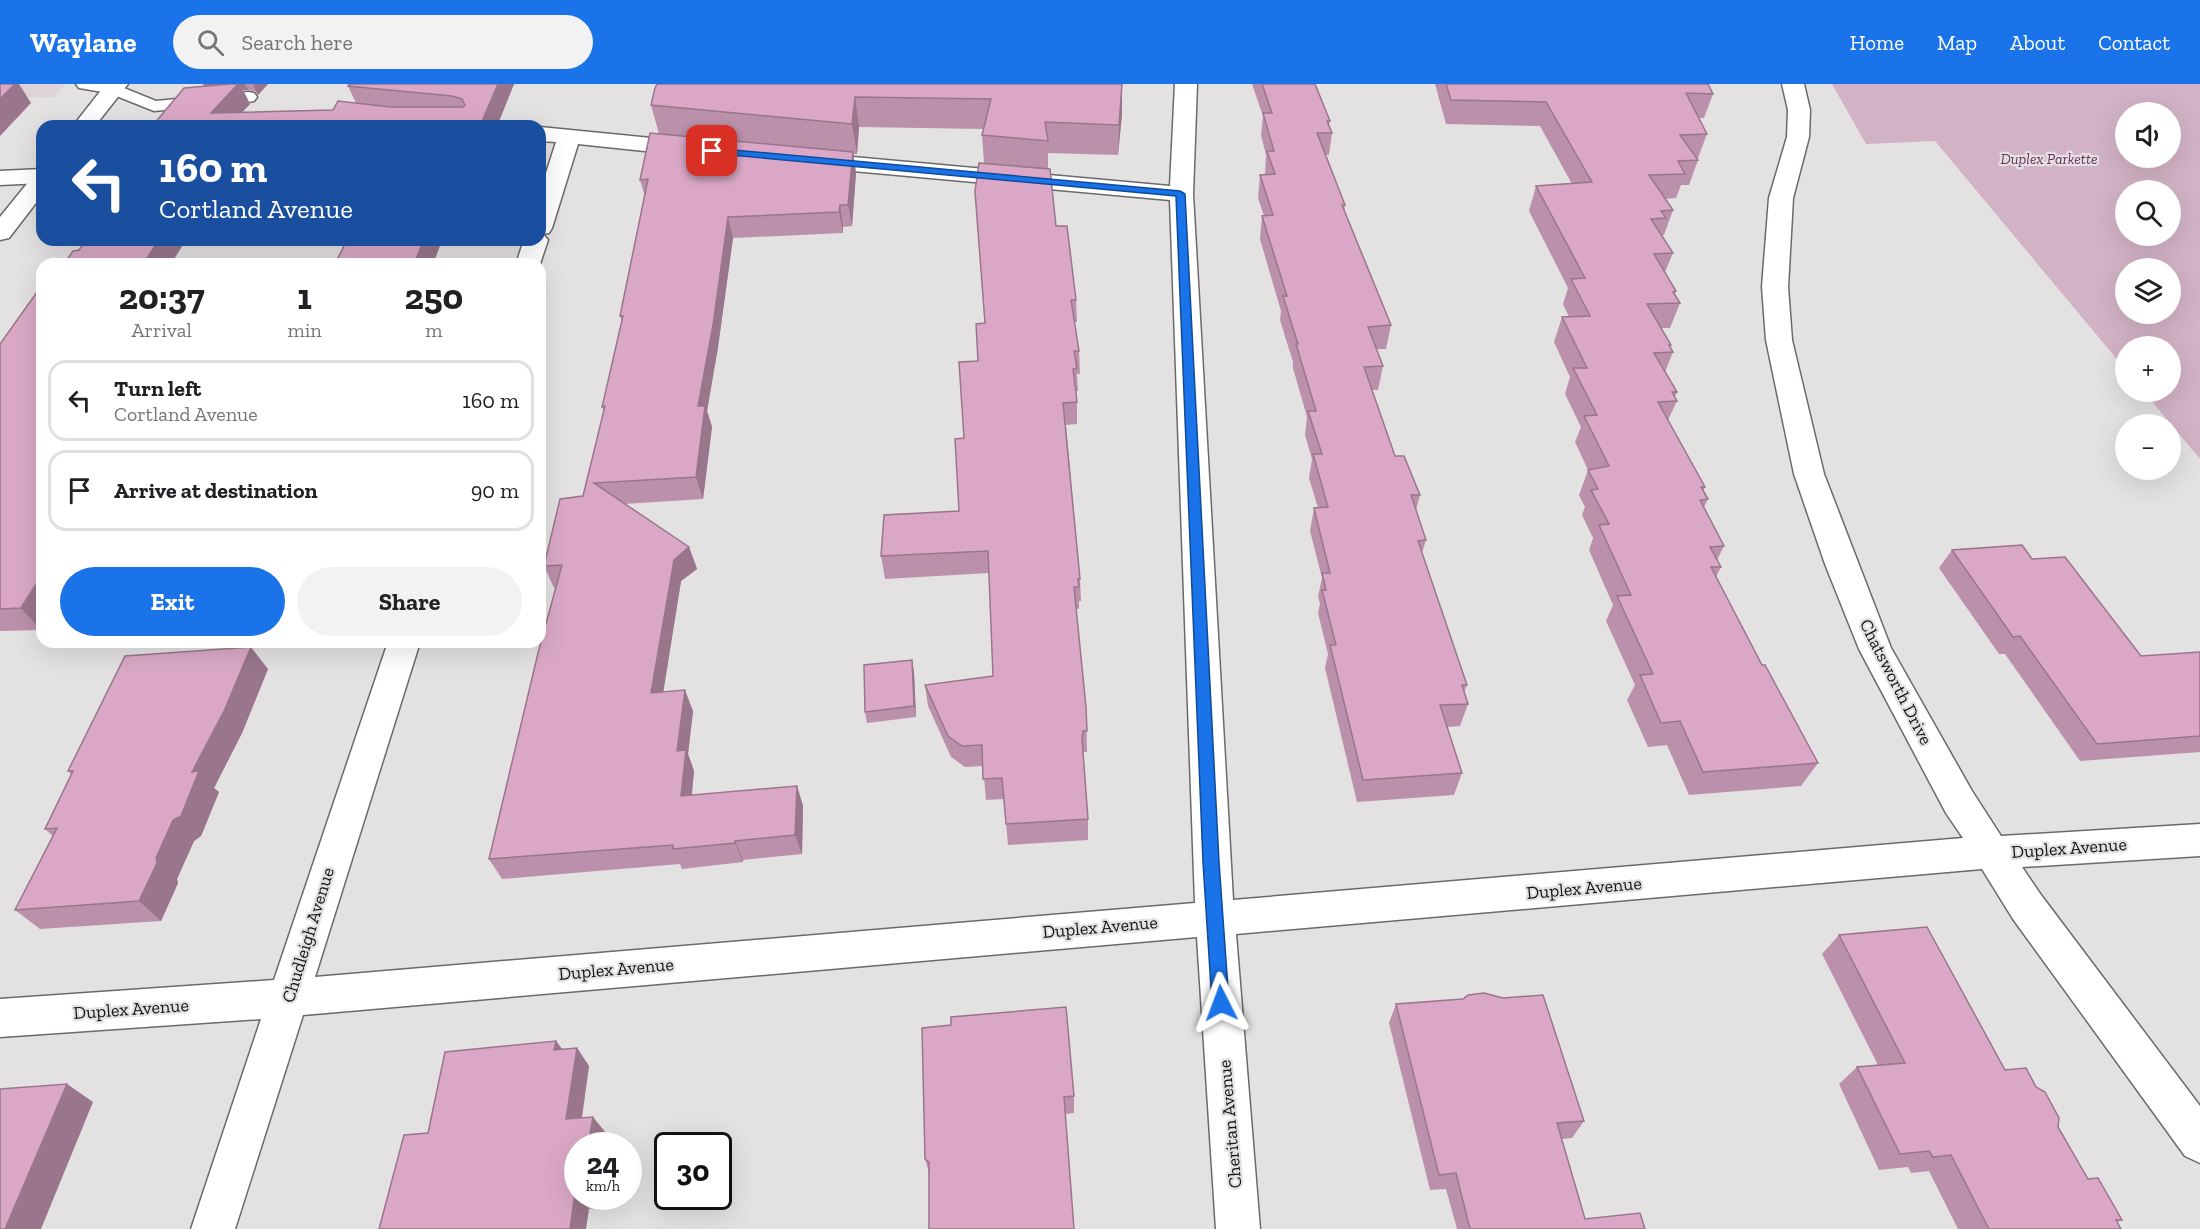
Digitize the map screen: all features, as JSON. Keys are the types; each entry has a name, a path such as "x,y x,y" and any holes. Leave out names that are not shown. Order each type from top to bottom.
{"street":[{"name":"Cheritan Avenue","path":"1186,84 1180,194 1211,862 1238,1229"},
{"name":"Chatsworth Drive","path":"1793,84 1799,110 1798,137 1780,198 1775,287 1779,340 1809,474 1841,564 1875,649 1959,802 2027,907 2200,1141"},
{"path":"89,120 115,86"},
{"path":"546,135 712,151"},
{"path":"546,210 570,138"},
{"path":"783,157 1180,194"},
{"path":"0,178 36,178"},
{"path":"0,233 36,186"},
{"name":"Chudleigh Avenue","path":"213,1229 402,648"},
{"name":"Duplex Avenue","path":"0,1018 289,998 1215,917 1993,853 2200,840"}],"lane":[{"path":"85,84 115,86 154,106 248,97"}],"shaded area":[{"path":"0,84 65,84 54,97 0,98"}],"green space":[{"name":"Duplex Parkette","path":"1832,84 2200,84 2200,459 2181,436 2181,414 2162,414 2152,402 2181,402 2181,336 2115,336 2115,357 1935,141 1866,144"}],"building":[{"path":"0,84 15,84 0,99"},
{"path":"238,84 211,113 333,110 338,101 390,107 463,107 465,105 462,99 452,96 348,86 349,84 498,84 483,120 157,120 184,88"},
{"path":"657,84 1122,84 1119,125 1045,122 1048,141 982,135 991,99 855,97 852,124 651,105"},
{"path":"1262,84 1315,84 1330,121 1327,121 1332,133 1317,133 1345,205 1342,205 1391,325 1368,327 1383,366 1364,367 1395,456 1404,456 1420,495 1411,495 1426,540 1418,541 1467,685 1462,685 1468,704 1440,705 1462,773 1363,780 1330,645 1336,645 1322,590 1326,590 1322,573 1330,573 1314,508 1328,507 1313,454 1322,454 1308,411 1316,411 1283,296 1287,296 1262,216 1273,215 1260,175 1275,174 1267,151 1274,151 1263,113 1272,113"},
{"path":"1446,84 1708,84 1713,94 1686,93 1707,134 1680,135 1698,160 1678,161 1685,174 1649,175 1673,210 1661,211 1666,218 1651,219 1673,253 1654,254 1676,291 1673,292 1680,303 1647,304 1673,352 1654,353 1677,392 1672,392 1677,401 1658,402 1705,487 1701,487 1708,499 1700,500 1724,546 1710,547 1721,567 1711,567 1762,665 1765,665 1818,763 1703,772 1680,721 1661,723 1640,675 1653,674 1617,596 1631,595 1599,525 1609,524 1591,490 1598,489 1588,470 1609,466 1584,416 1597,415 1573,368 1587,368 1562,317 1590,316 1571,279 1585,278 1536,186 1592,182 1546,102 1451,100"},
{"path":"650,133 853,152 848,205 840,205 839,212 728,217 713,325 698,406 705,406 696,477 594,483 689,547 674,560 651,693 685,690 677,751 686,750 681,796 797,786 795,835 673,849 673,845 489,859 538,653 539,648 546,648 546,624 562,565 546,566 546,558 560,499 583,496 605,406 602,407 623,316 620,316 648,179 640,180"},
{"path":"979,163 1050,169 1056,226 1067,226 1076,300 1071,300 1079,351 1074,351 1077,368 1073,369 1077,402 1063,403 1080,579 1078,579 1079,587 1074,587 1086,707 1087,731 1083,731 1082,739 1088,819 1006,824 1002,778 983,779 982,745 962,746 948,736 925,685 993,676 988,551 881,556 884,515 959,511 955,439 964,438 959,362 978,361 976,324 985,323 975,191"},
{"path":"82,246 155,246 147,258 68,258 73,251 79,250"},
{"path":"344,246 422,246 416,258 338,258"},
{"path":"36,293 36,584 21,608 0,609 0,344"},
{"path":"2022,545 2032,559 2065,557 2141,656 2200,652 2200,736 2097,744 2020,636 2013,637 1952,550"},
{"path":"251,648 224,711 192,772 199,771 181,816 173,820 156,858 157,863 139,901 15,910 57,828 45,829 73,771 68,771 125,656"},
{"path":"912,660 914,706 865,712 864,665"},
{"path":"1927,927 2005,1070 2026,1068 2036,1087 2045,1092 2059,1118 2058,1127 2088,1179 2098,1178 2122,1220 2116,1220 2121,1229 1989,1229 1951,1155 1933,1157 1929,1151 1900,1154 1857,1067 1905,1063 1839,935"},
{"path":"1484,993 1503,998 1543,995 1584,1121 1557,1123 1585,1219 1640,1213 1645,1229 1470,1229 1456,1173 1439,1175 1396,1004 1463,999 1468,995"},
{"path":"1066,1007 1074,1096 1064,1097 1074,1229 929,1229 929,1162 925,1159 922,1028 951,1025 951,1017"},
{"path":"556,1041 554,1050 577,1048 566,1119 593,1117 590,1132 564,1132 564,1210 573,1210 570,1229 379,1229 404,1135 428,1133 445,1052"},
{"path":"67,1084 5,1229 0,1229 0,1089"}],"route":[{"path":"712,151 1180,194 1211,862 1221,1003"}]}
